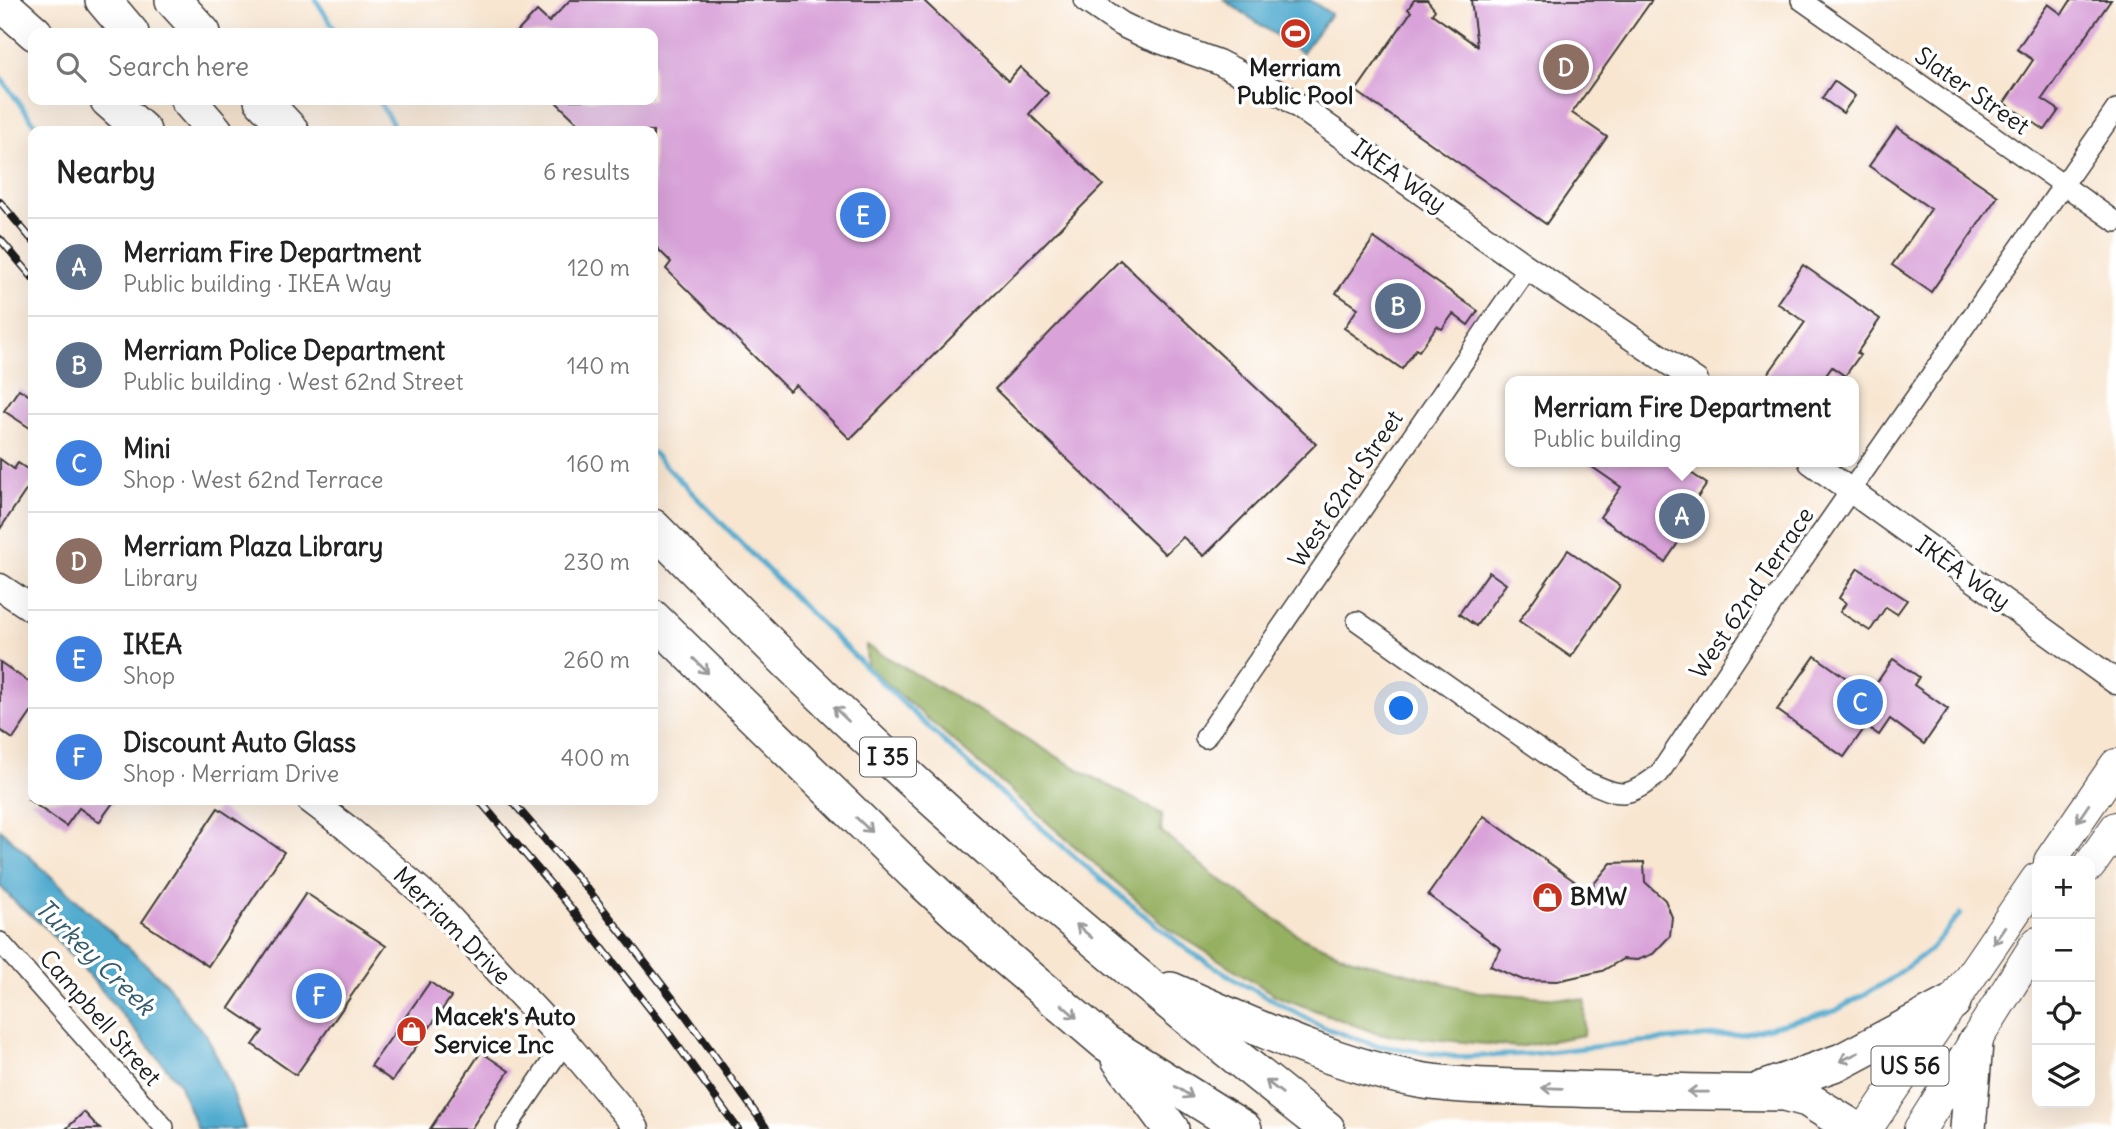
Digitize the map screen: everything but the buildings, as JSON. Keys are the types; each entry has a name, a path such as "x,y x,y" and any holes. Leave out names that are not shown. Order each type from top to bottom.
{"highway":[{"path":"103,0 127,28"},
{"path":"173,0 198,28"},
{"path":"0,2 29,28"},
{"path":"114,105 137,126"},
{"path":"192,105 211,126"},
{"path":"267,105 286,126"},
{"name":"I 35","path":"658,532 848,720 944,809 1136,975 1327,1129"},
{"name":"I 35","path":"658,623 915,874 1006,957 1106,1042 1244,1129"},
{"path":"2053,856 2116,765"},
{"path":"2095,858 2116,828"},
{"name":"US 56","path":"1867,1129 2032,886"},
{"name":"US 56","path":"1968,1129 1975,1043 2032,951"},
{"path":"1136,975 1302,1046 1364,1067 1421,1080 1620,1091 1785,1093 1807,1099 1855,1129"},
{"path":"1752,1092 1842,1060 1952,1002"},
{"path":"1106,1042 1171,1129"},
{"path":"1920,1129 1975,1043"}],"main road":[{"path":"0,587 28,606"},
{"name":"Merriam Drive","path":"317,805 436,904 565,1042 636,1129"}],"street":[{"name":"IKEA Way","path":"1086,0 1121,24 1146,36 1219,62 1286,97 1528,268 1689,376"},
{"name":"Slater Street","path":"1801,0 2116,222"},
{"name":"West 62nd Terrace","path":"1357,621 1581,779 1619,794 1639,789 1659,774 1787,582 2116,109"},
{"name":"West 62nd Street","path":"1205,738 1528,268"},
{"name":"IKEA Way","path":"1818,467 2116,682"},
{"name":"Campbell Street","path":"0,942 164,1127"},
{"path":"506,1129 565,1042"}],"green space":[{"path":"866,645 1085,773 1162,814 1161,831 1211,873 1301,937 1353,959 1478,992 1585,1000 1584,1035 1518,1047 1378,1034 1277,996 1171,930 867,666"}],"water":[{"name":"Merriam Public Pool","path":"1224,0 1310,0 1331,14 1302,53"},
{"name":"Turkey Creek","path":"0,829 168,985 190,1018 206,1034 229,1082 245,1129 197,1129 179,1083 89,975 45,927 0,886"}],"waterway":[{"path":"316,0 334,28"},
{"path":"0,77 36,126"},
{"path":"381,105 394,126"},
{"path":"658,458 909,709 981,776 1125,900 1189,951 1241,983 1323,1027 1374,1045 1457,1057 1530,1054 1742,1034 1835,1011 1888,981 1931,949 1960,914"}],"railway":[{"path":"0,202 28,235"},
{"path":"0,239 28,272"},
{"path":"483,805 570,907 665,1028 738,1129"},
{"path":"515,805 590,892 684,1013 767,1129"}],"place":[{"name":"Merriam Public Pool","path":"1295,34"},
{"name":"Merriam Plaza Library","path":"1566,67"},
{"name":"IKEA","path":"863,215"},
{"name":"Merriam Police Department","path":"1398,306"},
{"name":"Merriam Fire Department","path":"1682,516"},
{"name":"Mini","path":"1860,702"},
{"name":"BMW","path":"1547,897"},
{"name":"Discount Auto Glass","path":"319,996"},
{"name":"Macek's Auto Service Inc","path":"411,1031"}]}
